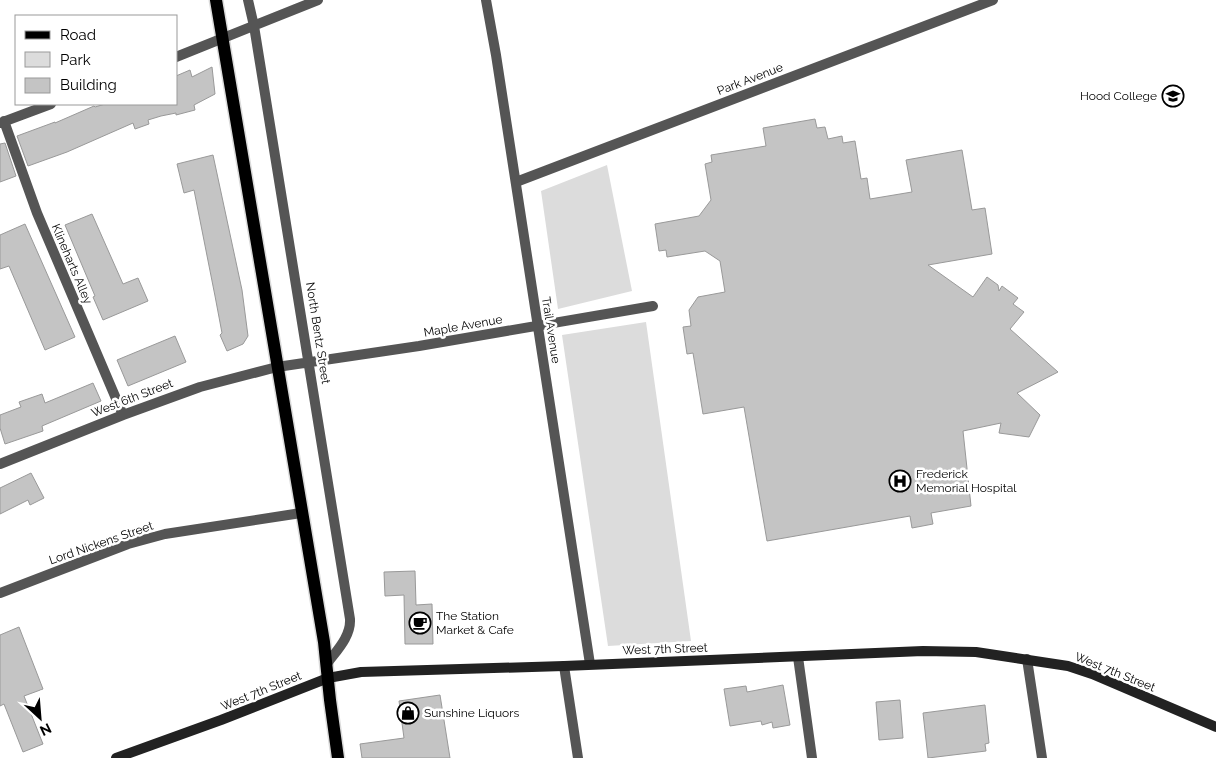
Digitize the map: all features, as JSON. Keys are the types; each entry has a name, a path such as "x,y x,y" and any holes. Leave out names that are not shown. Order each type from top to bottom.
{"main road":[{"path":"216,0 324,642 338,758"},
{"name":"West 7th Street","path":"116,758 222,720 328,678 361,672 564,666 924,651 976,652 1068,666 1092,674 1216,727"}],"street":[{"name":"North Bentz Street","path":"248,0 254,26 350,627 347,636 326,665"},
{"path":"178,56 318,0"},
{"name":"Trail Avenue","path":"486,0 590,664"},
{"name":"Park Avenue","path":"516,182 992,0"},
{"path":"2,122 48,105"},
{"name":"Klineharts Alley","path":"2,122 37,213 123,415"},
{"name":"Maple Avenue","path":"277,367 654,306"},
{"name":"West 6th Street","path":"0,464 123,415 200,387 277,367"},
{"name":"Lord Nickens Street","path":"0,593 128,544 166,534 301,513"},
{"path":"798,657 812,758"},
{"path":"1027,659 1042,758"},
{"path":"564,666 578,758"}],"green space":[{"path":"607,165 632,291 558,309 541,191"},
{"path":"646,322 691,641 608,646 562,335"}],"building":[{"path":"212,67 215,94 194,105 195,110 148,120 149,124 135,129 133,123 67,152 28,166 17,136 55,123 94,106 178,105 178,75 190,70 192,77"},
{"path":"815,119 817,128 825,127 828,139 842,136 843,143 855,141 861,179 867,178 870,199 912,192 906,160 962,150 972,210 985,208 992,254 928,265 973,297 987,277 998,285 999,291 1002,286 1018,298 1013,304 1024,312 1010,329 1058,372 1017,393 1040,415 1029,437 999,433 1001,423 963,431 971,506 931,513 933,524 912,528 910,516 767,541 744,407 703,414 693,353 687,354 683,327 691,326 689,310 698,297 725,292 720,261 705,251 667,257 666,250 659,251 655,224 699,216 711,200 705,164 712,162 711,155 766,146 763,128"},
{"path":"5,143 16,176 0,182 0,144"},
{"path":"213,155 242,290 248,336 243,344 227,351 220,335 222,333 194,190 184,193 177,164"},
{"path":"92,214 123,284 138,278 148,301 103,320 65,225"},
{"path":"25,224 75,337 45,350 9,266 0,269 0,235"},
{"path":"175,336 186,362 128,386 117,360"},
{"path":"93,383 101,401 42,426 43,431 5,444 0,428 0,415 21,407 19,402 42,394 45,403"},
{"path":"31,473 44,498 30,505 28,500 0,514 0,488"},
{"path":"415,571 416,605 432,604 433,644 405,644 404,595 385,596 384,572"},
{"path":"19,627 43,689 24,696 43,744 23,752 4,704 0,706 0,635"},
{"path":"783,685 790,725 773,728 772,722 762,725 761,721 730,726 724,689 746,686 747,692"},
{"path":"440,695 450,758 362,758 360,744 404,738 399,701"},
{"path":"900,700 903,738 879,740 876,702"},
{"path":"985,705 989,743 985,744 986,751 928,758 923,713"}],"place":[{"name":"Hood College","path":"1173,96"},
{"name":"Frederick Memorial Hospital","path":"900,481"},
{"name":"The Station Market & Cafe","path":"420,623"},
{"name":"Sunshine Liquors","path":"408,713"}]}
